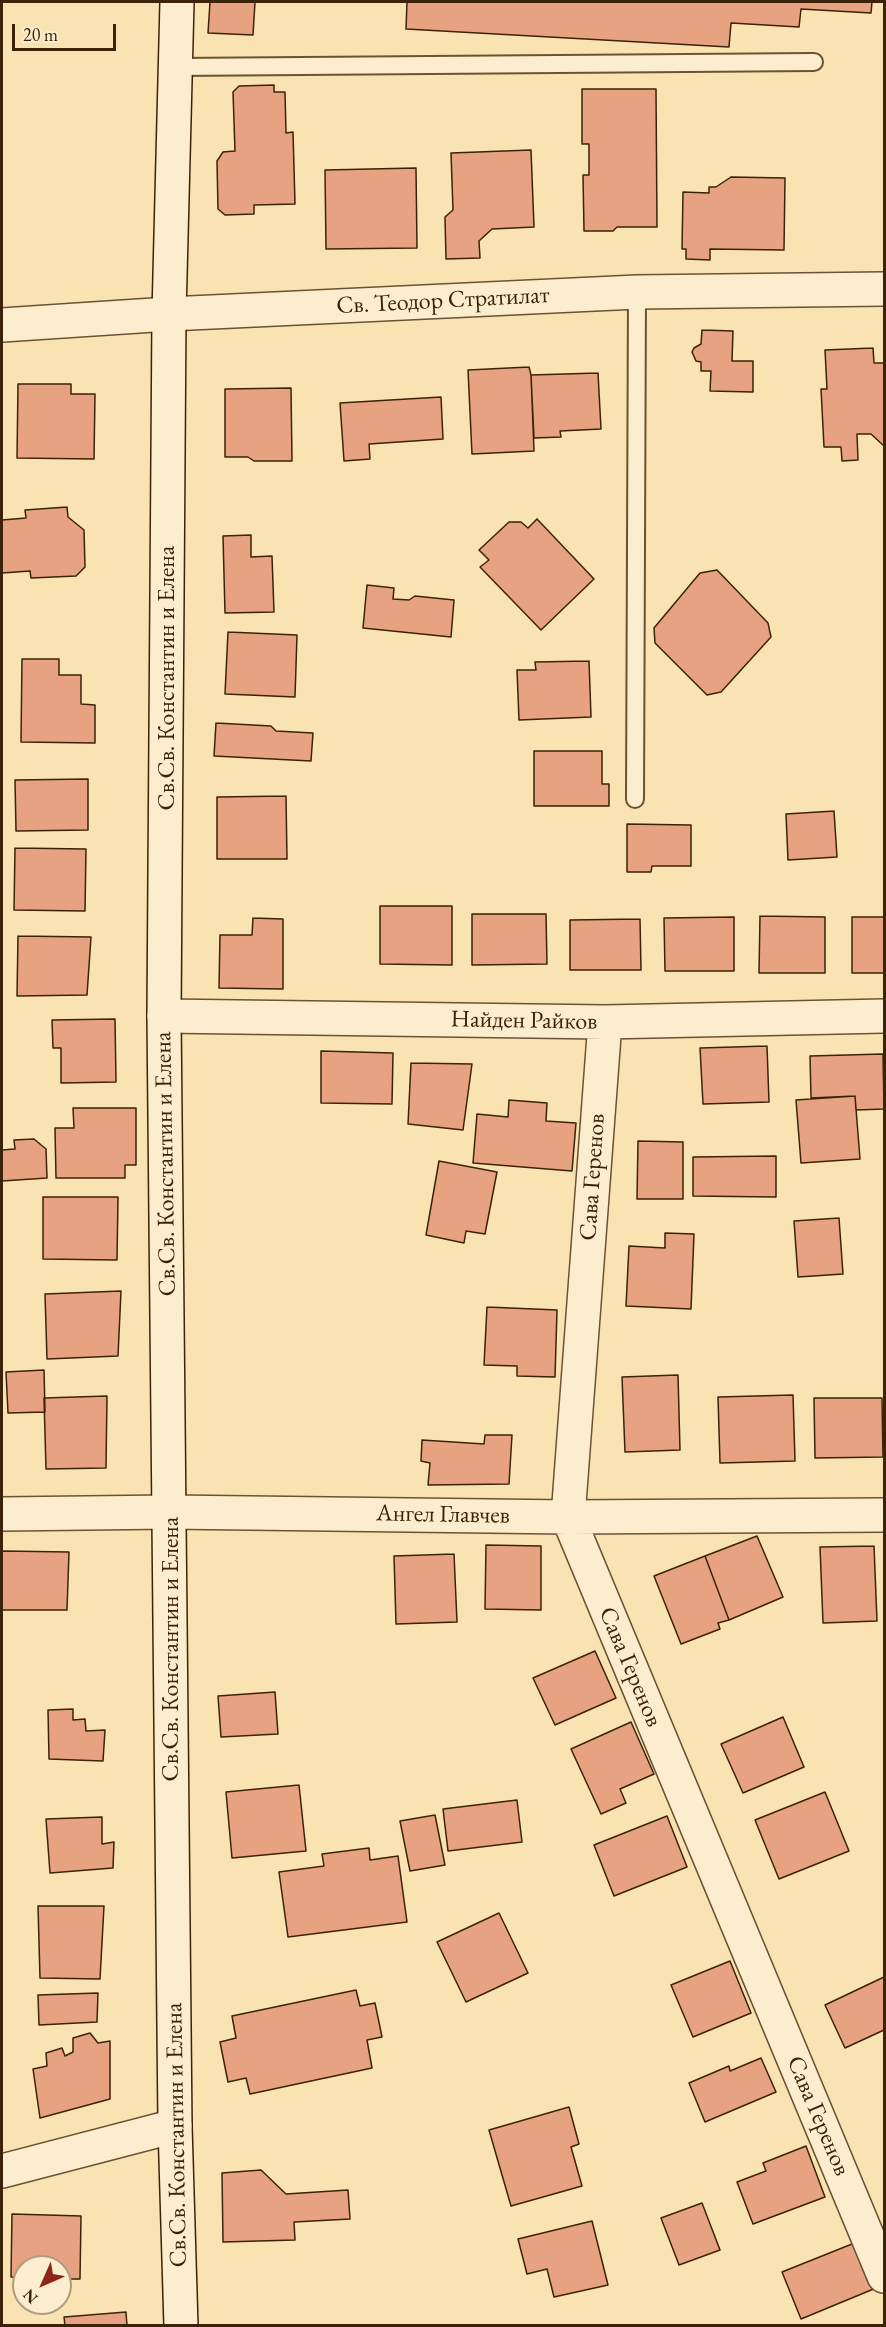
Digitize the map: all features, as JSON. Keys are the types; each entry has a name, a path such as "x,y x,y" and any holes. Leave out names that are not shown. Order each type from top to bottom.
{"street":[{"name":"Св.Св. Константин и Елена","path":"177,2 169,314 164,1016 175,2126 181,2325"},
{"name":"Св. Теодор Стратилат","path":"2,325 169,314 637,292 885,289"},
{"name":"Найден Райков","path":"164,1016 605,1022 885,1016"},
{"name":"Сава Геренов","path":"605,1022 568,1517 885,2276"},
{"name":"Ангел Главчев","path":"2,1514 170,1512 568,1517 885,1515"},
{"path":"2,2171 175,2126"}],"lane":[{"path":"175,67 814,62"},
{"path":"635,799 637,292"}],"building":[{"path":"210,2 255,2 253,35 208,33"},
{"path":"407,2 872,2 871,13 801,9 799,27 731,23 729,47 406,29"},
{"path":"274,85 274,92 285,92 286,133 293,132 295,204 254,205 254,214 225,215 218,209 217,161 223,152 235,151 233,92 239,86"},
{"path":"582,89 656,89 657,227 617,227 613,231 584,231 583,175 589,175 589,144 582,144"},
{"path":"531,150 534,227 492,229 479,241 480,258 446,259 445,217 453,210 451,153"},
{"path":"416,168 417,248 326,249 325,170"},
{"path":"731,177 785,178 784,250 710,249 710,260 686,259 686,249 682,249 683,192 709,193 709,187 716,187"},
{"path":"702,330 733,331 732,361 753,361 753,392 710,391 711,371 701,371 701,362 696,361 692,352 701,344"},
{"path":"873,348 874,363 884,363 884,446 871,434 857,434 858,460 842,461 841,447 824,447 821,389 827,389 825,350"},
{"path":"529,367 534,451 472,454 468,370"},
{"path":"598,373 601,429 560,431 561,437 534,438 531,375"},
{"path":"18,384 71,384 71,394 95,394 94,459 17,458"},
{"path":"291,388 292,461 254,461 248,457 225,457 225,389"},
{"path":"441,397 443,439 369,444 370,459 344,461 340,403"},
{"path":"67,507 68,517 84,530 85,567 76,576 31,578 30,571 2,573 2,520 26,518 25,510"},
{"path":"537,519 594,579 541,630 480,567 489,560 479,550 509,522 521,522 528,528"},
{"path":"251,535 251,557 272,556 274,612 225,613 223,536"},
{"path":"717,570 768,623 771,637 721,692 707,695 655,643 654,628 700,573"},
{"path":"367,585 394,588 393,599 409,600 415,596 454,600 451,637 363,628"},
{"path":"228,632 297,635 295,697 225,694"},
{"path":"22,659 59,659 59,675 81,675 81,704 95,705 95,743 21,742"},
{"path":"589,661 591,717 519,720 517,670 536,670 535,662"},
{"path":"216,723 271,726 276,731 313,733 311,761 214,756"},
{"path":"534,751 602,751 602,784 609,784 609,806 534,806"},
{"path":"88,779 88,830 16,831 15,780"},
{"path":"286,796 287,859 217,859 217,797"},
{"path":"834,811 837,857 788,860 786,814"},
{"path":"627,824 691,825 691,866 652,866 651,872 627,872"},
{"path":"15,848 86,849 85,911 14,910"},
{"path":"380,906 452,906 452,965 380,964"},
{"path":"472,914 546,914 547,964 472,965"},
{"path":"760,916 825,917 825,973 759,973"},
{"path":"734,917 734,971 665,971 664,918"},
{"path":"852,917 884,917 884,973 852,973"},
{"path":"253,918 283,919 283,989 219,988 220,935 252,935"},
{"path":"640,919 641,970 570,970 570,920"},
{"path":"18,936 91,937 87,995 17,996"},
{"path":"115,1019 116,1082 61,1083 61,1048 53,1048 52,1020"},
{"path":"767,1046 769,1102 703,1104 700,1048"},
{"path":"321,1051 393,1053 392,1104 321,1103"},
{"path":"883,1054 884,1109 856,1110 855,1096 811,1098 810,1056"},
{"path":"411,1063 472,1064 463,1130 408,1124"},
{"path":"855,1096 860,1159 801,1163 796,1100"},
{"path":"509,1100 547,1103 546,1121 576,1123 572,1171 473,1163 477,1114 508,1117"},
{"path":"73,1108 136,1108 136,1165 125,1165 125,1178 56,1178 55,1128 74,1128"},
{"path":"34,1139 46,1149 47,1178 2,1181 2,1150 15,1149 14,1140"},
{"path":"638,1141 683,1142 683,1199 637,1199"},
{"path":"776,1156 776,1197 693,1196 693,1157"},
{"path":"439,1161 497,1172 485,1234 466,1231 464,1243 426,1235"},
{"path":"43,1197 118,1197 117,1260 43,1259"},
{"path":"839,1218 843,1274 798,1277 794,1221"},
{"path":"665,1233 694,1234 691,1309 626,1306 629,1246 665,1248"},
{"path":"121,1291 118,1356 47,1359 45,1294"},
{"path":"487,1307 557,1310 555,1377 517,1376 517,1366 484,1365"},
{"path":"44,1370 45,1412 8,1413 6,1372"},
{"path":"678,1375 680,1450 625,1452 622,1377"},
{"path":"793,1395 795,1461 720,1463 718,1397"},
{"path":"107,1396 106,1468 46,1469 44,1398"},
{"path":"814,1398 882,1398 883,1457 815,1458"},
{"path":"485,1435 512,1435 509,1484 428,1485 430,1463 421,1461 422,1440 484,1444"},
{"path":"757,1536 783,1597 729,1620 705,1556"},
{"path":"486,1545 541,1546 541,1610 485,1609"},
{"path":"874,1546 877,1621 823,1623 820,1547"},
{"path":"2,1551 69,1552 67,1610 2,1610"},
{"path":"454,1554 457,1622 396,1624 394,1556"},
{"path":"705,1556 729,1620 718,1623 720,1629 681,1644 654,1576"},
{"path":"595,1651 616,1698 555,1725 533,1678"},
{"path":"275,1692 278,1734 221,1737 218,1696"},
{"path":"73,1709 73,1720 85,1719 86,1731 105,1730 103,1761 49,1759 48,1710"},
{"path":"783,1717 804,1767 743,1793 721,1744"},
{"path":"631,1722 654,1774 620,1789 626,1803 601,1814 571,1749"},
{"path":"299,1785 306,1851 232,1858 226,1792"},
{"path":"825,1792 849,1851 779,1879 755,1820"},
{"path":"517,1800 522,1842 448,1851 443,1809"},
{"path":"435,1815 445,1865 410,1871 400,1821"},
{"path":"667,1816 687,1867 614,1896 594,1845"},
{"path":"102,1817 102,1844 114,1842 113,1868 50,1873 46,1819"},
{"path":"369,1848 370,1860 398,1856 407,1922 288,1937 279,1872 324,1866 322,1854"},
{"path":"38,1906 104,1906 100,1979 40,1978"},
{"path":"499,1913 528,1973 466,2002 437,1942"},
{"path":"730,1961 751,2013 693,2037 671,1985"},
{"path":"884,1977 884,2030 845,2048 825,2005"},
{"path":"356,1990 360,2006 375,2003 382,2037 367,2040 372,2068 250,2094 246,2078 228,2082 220,2042 236,2038 232,2016"},
{"path":"98,1993 97,2022 39,2025 38,1995"},
{"path":"90,2033 98,2043 110,2041 110,2099 40,2118 33,2069 47,2066 46,2053 62,2048 65,2056 73,2052 73,2038"},
{"path":"761,2058 776,2092 705,2122 689,2083 729,2066 730,2071"},
{"path":"569,2107 579,2144 571,2147 582,2186 511,2206 489,2130"},
{"path":"806,2146 825,2197 753,2224 737,2182 766,2171 763,2163"},
{"path":"261,2170 286,2194 348,2190 350,2219 294,2222 295,2240 223,2242 222,2173"},
{"path":"702,2203 720,2250 679,2265 661,2218"},
{"path":"12,2214 81,2216 80,2279 72,2279 72,2255 12,2255 11,2277"},
{"path":"592,2221 608,2285 554,2297 547,2269 527,2274 518,2239"},
{"path":"857,2242 876,2288 801,2319 782,2272"},
{"path":"126,2312 127,2326 65,2326 64,2317"}]}
